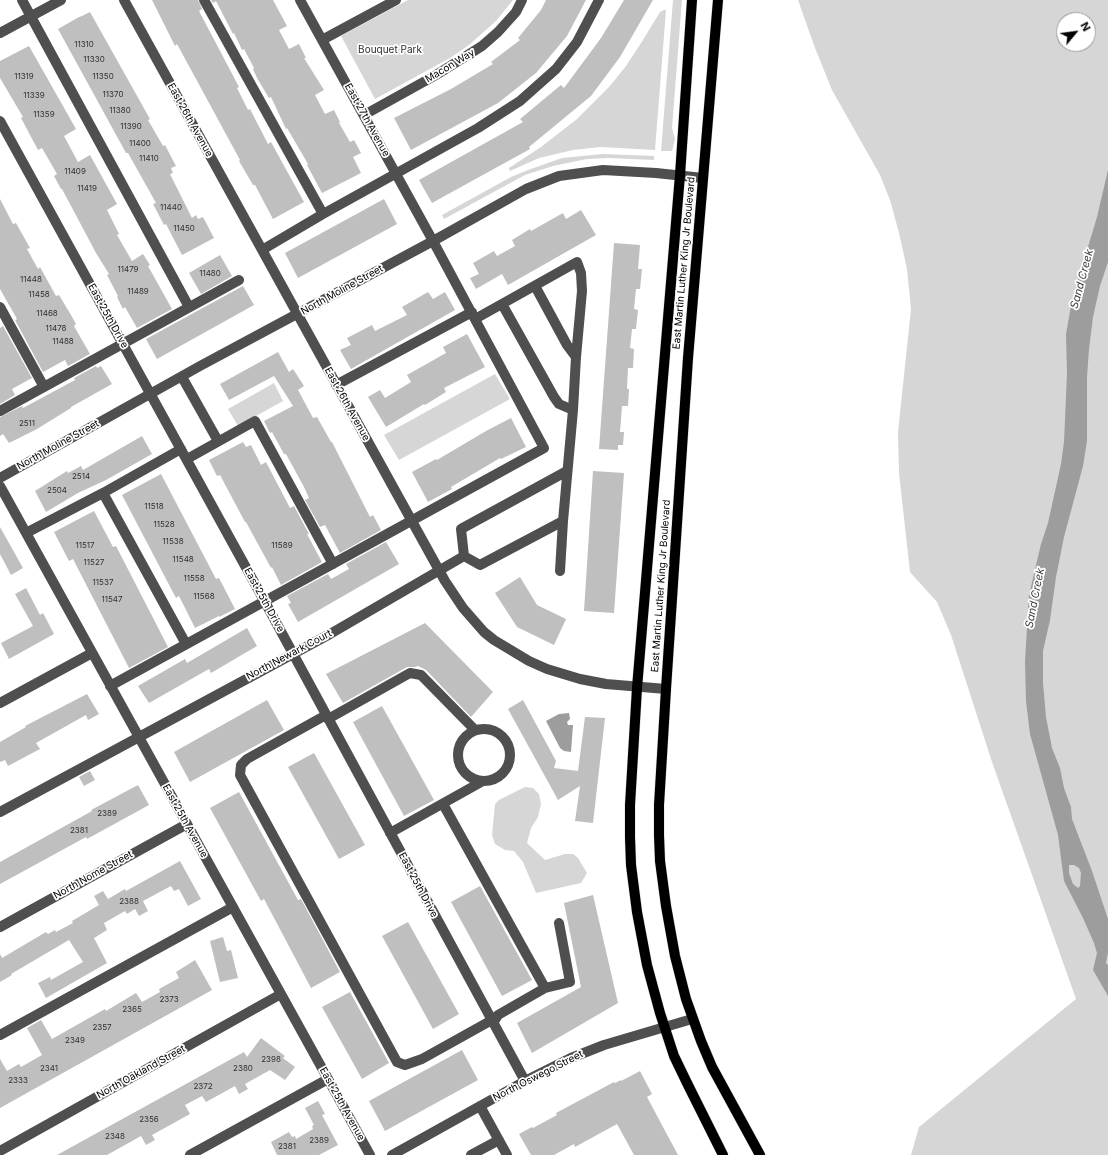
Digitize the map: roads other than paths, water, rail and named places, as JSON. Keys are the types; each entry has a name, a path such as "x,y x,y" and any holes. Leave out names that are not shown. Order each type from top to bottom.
{"main road":[{"name":"East Martin Luther King Jr Boulevard","path":"692,0 680,175 637,688 630,805 631,865 637,912 647,965 664,1028 674,1056 724,1155"},
{"name":"East Martin Luther King Jr Boulevard","path":"718,0 688,366 666,689 659,805 660,861 675,956 692,1019 720,1083 760,1155"}],"street":[{"path":"22,0 189,307"},
{"path":"0,33 61,0"},
{"name":"East 26th Avenue","path":"124,0 439,570 454,596 472,620 484,632 512,652 529,661 566,676 606,684 637,688 666,689"},
{"path":"204,0 323,214"},
{"name":"East 27th Avenue","path":"300,0 433,240 544,448 412,521"},
{"path":"322,40 396,0"},
{"name":"Macon Way","path":"364,115 436,75 482,46 498,32 516,12 522,0"},
{"path":"262,250 323,214 478,128 520,101 556,69 577,42 599,0"},
{"name":"East 25th Drive","path":"0,121 182,449 525,1081"},
{"name":"North Moline Street","path":"0,478 526,189 559,176 603,170 638,171 703,178"},
{"path":"336,385 473,315 502,304 577,262 581,273 582,287 573,410 562,521 560,571"},
{"path":"0,411 122,343 240,280"},
{"path":"535,286 567,345 576,357"},
{"path":"502,304 554,398 559,404 573,410"},
{"path":"0,307 44,387"},
{"path":"182,377 218,441"},
{"path":"187,459 255,421 334,564"},
{"path":"26,533 103,493 182,449"},
{"path":"562,521 480,565 464,556 461,529 567,471"},
{"name":"East 25th Avenue","path":"0,486 370,1155"},
{"path":"103,493 186,644"},
{"path":"110,686 412,521"},
{"name":"North Newark Court","path":"0,812 138,736 330,634 464,556"},
{"path":"0,703 92,653"},
{"path":"475,730 421,675 410,673 247,759 241,765 240,775 397,1062 406,1065 422,1059 492,1022 498,1015 545,988 570,982 559,923"},
{"path":"475,730 489,730 501,736 509,751 509,760 506,769 492,780 483,781 474,779 467,775 459,762 459,747 468,734 475,730"},
{"path":"390,833 483,781"},
{"path":"443,804 545,988"},
{"name":"North Nome Street","path":"0,927 187,824"},
{"path":"0,1035 233,907"},
{"name":"North Oakland Street","path":"0,1151 281,994"},
{"name":"North Oswego Street","path":"392,1155 525,1081 588,1051 692,1019"},
{"path":"190,1155 328,1079"},
{"path":"480,1106 507,1155"},
{"path":"471,1155 499,1140"}],"water":[{"name":"Sand Creek","path":"1108,170 1108,262 1100,286 1093,317 1089,349 1087,377 1087,441 1083,466 1064,537 1056,577 1050,620 1043,651 1043,683 1046,717 1052,748 1060,768 1064,788 1071,807 1072,819 1092,871 1108,919 1108,952 1106,963 1108,965 1108,996 1093,970 1097,953 1094,943 1064,881 1058,835 1030,734 1026,701 1025,661 1029,595 1041,544 1048,523 1061,464 1064,442 1067,373 1066,334 1072,300 1097,217","holes":["1069,865 1074,865 1079,868 1081,873 1080,886 1078,888 1073,884 1069,873"]},
{"path":"569,713 570,719 567,722 568,725 573,725 571,752 564,751 560,748 546,721 559,714"}],"park label":[{"name":"Bouquet Park","path":"390,50"}]}
